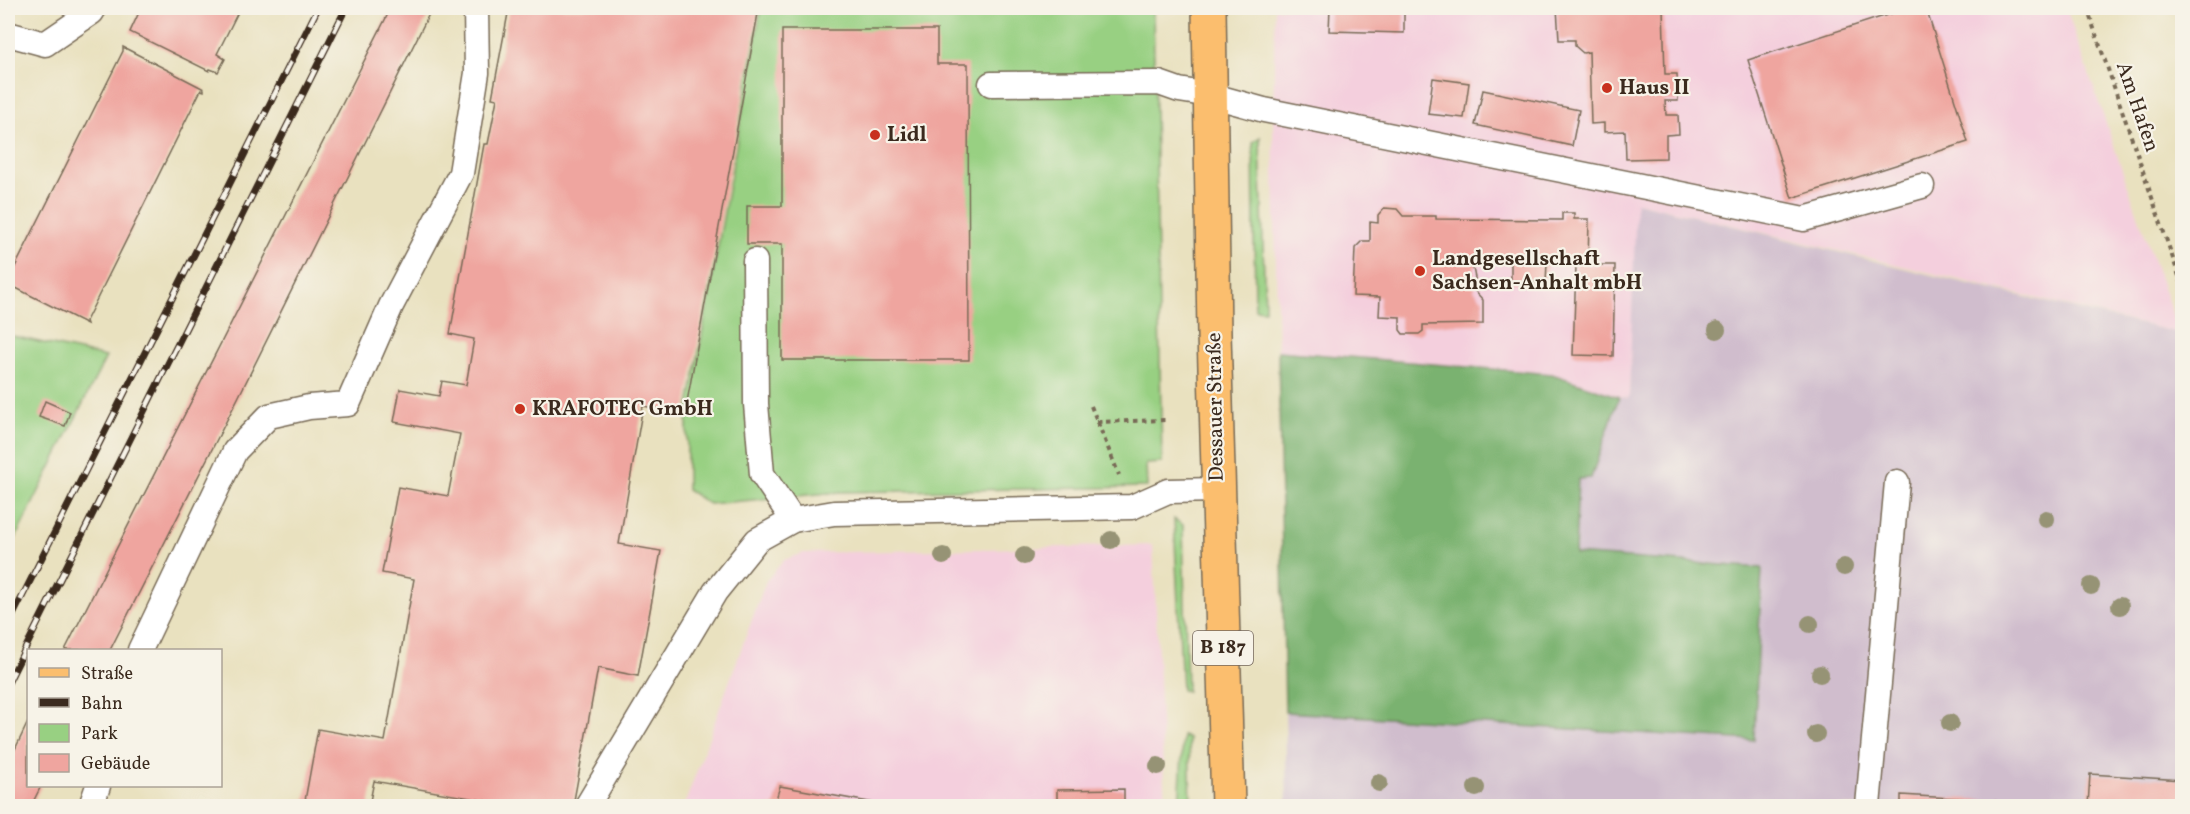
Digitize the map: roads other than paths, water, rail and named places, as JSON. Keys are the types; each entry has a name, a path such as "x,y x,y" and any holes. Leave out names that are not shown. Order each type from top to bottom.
{"main road":[{"name":"Dessauer Straße","path":"1209,8 1218,489 1228,807"}],"lane":[{"path":"8,34 45,44 92,12 94,8"},
{"path":"141,649 235,451 269,416 309,407 348,404 391,306 461,173 477,73 476,8"},
{"path":"991,84 1159,83 1264,110 1804,219 1922,186"},
{"path":"755,261 756,404 762,474 793,520"},
{"path":"1868,807 1897,482"},
{"path":"587,807 715,592 757,540 793,520 834,513 1132,507 1168,491 1218,489"},
{"path":"91,807 98,787"}],"railway":[{"path":"8,625 318,8"},
{"path":"8,683 346,8"}],"place":[{"name":"Haus II","path":"1607,88"},
{"name":"Lidl","path":"875,135"},
{"name":"Landgesellschaft Sachsen-Anhalt mbH","path":"1420,271"},
{"name":"KRAFOTEC GmbH","path":"520,409"}]}
